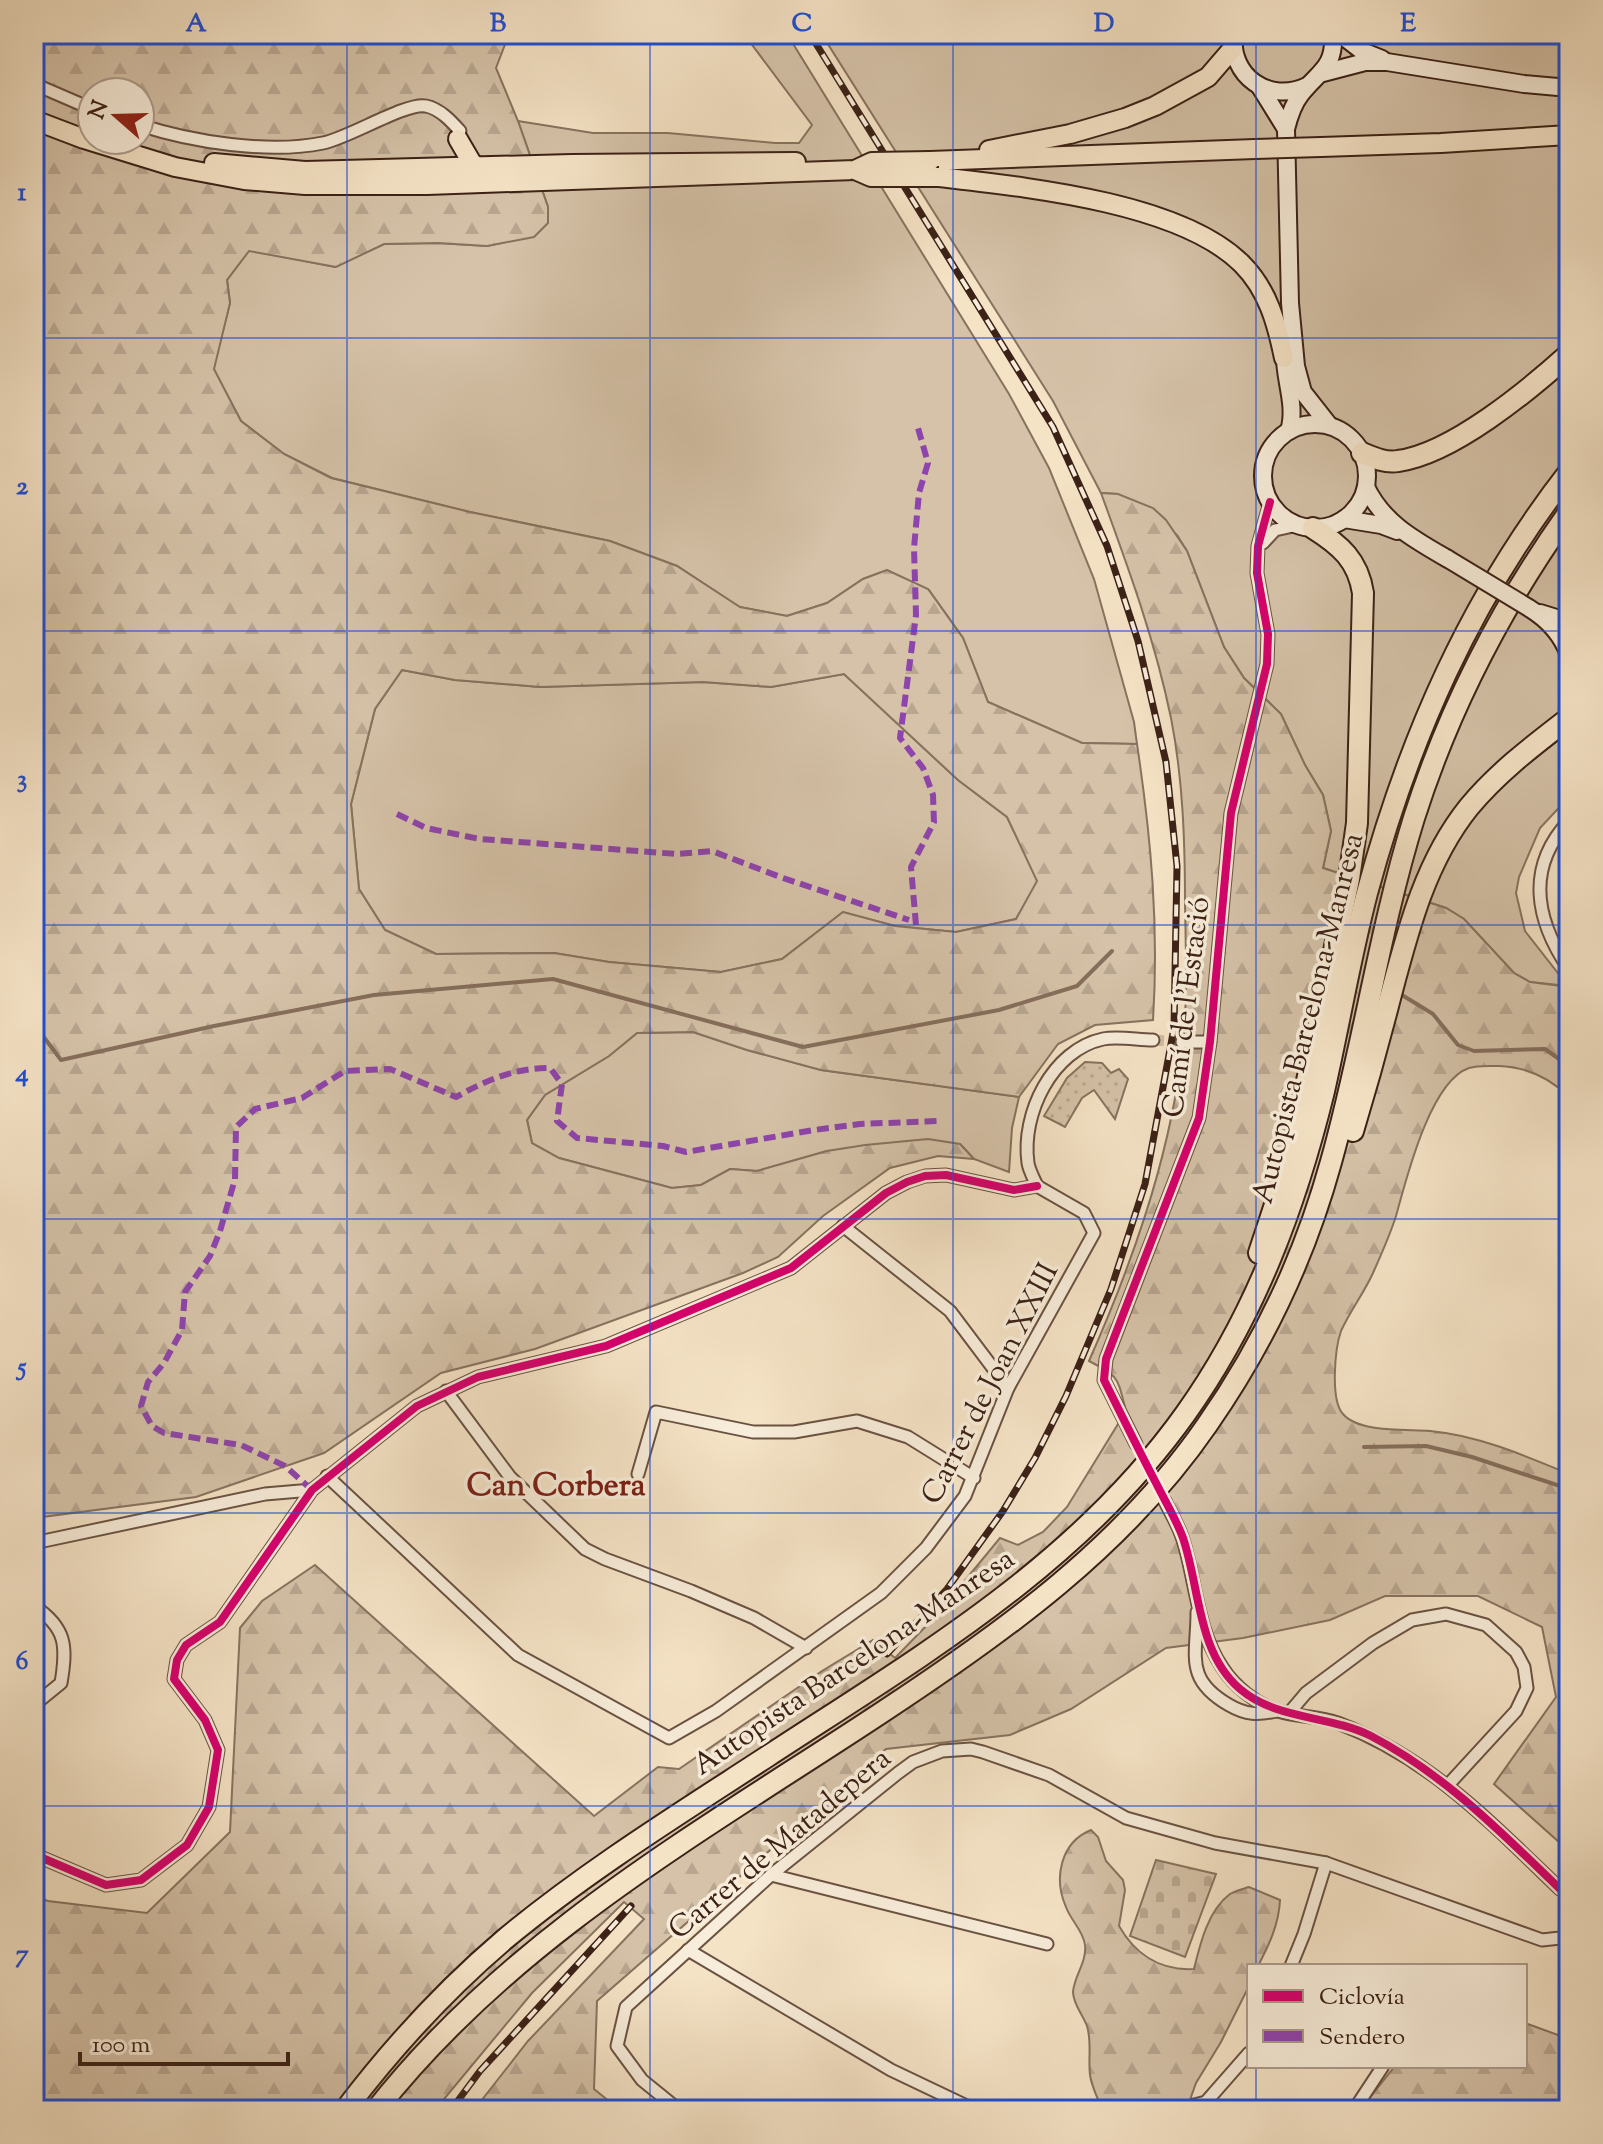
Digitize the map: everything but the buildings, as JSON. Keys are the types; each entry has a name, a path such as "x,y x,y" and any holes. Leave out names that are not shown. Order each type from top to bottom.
{"highway":[{"path":"1362,453 1383,461 1396,461 1411,458 1454,439 1509,404 1569,354"},
{"name":"Autopista Barcelona-Manresa","path":"345,2110 436,2003 532,1918 603,1866 981,1616 1043,1568 1109,1503 1141,1470 1186,1413 1220,1360 1268,1265 1306,1158 1325,1087 1366,897 1407,765 1432,699 1503,564 1569,472"},
{"name":"Autopista Barcelona-Manresa","path":"376,2110 423,2053 464,2011 549,1937 618,1886 996,1636 1050,1593 1111,1540 1160,1486 1206,1427 1247,1362 1292,1275 1331,1164 1391,902 1428,774 1454,710 1485,647 1524,578 1569,512"},
{"path":"1109,1503 1180,1404 1240,1298 1272,1219 1309,1080 1357,823 1363,593 1360,574 1341,548 1306,526"},
{"path":"1292,1275 1323,1214 1341,1168 1414,910 1434,863 1468,808 1488,786 1569,718"}],"main road":[{"path":"935,169 952,160 1070,134 1125,118 1197,85 1208,77 1234,41"},
{"path":"34,107 76,124"},
{"path":"34,120 175,167 269,183 348,187 816,173 855,170 872,162 935,169 1068,195 1160,219 1205,238 1236,259 1259,287 1271,308 1284,358"},
{"path":"459,135 468,157 478,168 493,174 556,173 583,178"},
{"path":"459,135 480,153 509,166"},
{"path":"387,170 441,160 449,156 459,135"},
{"path":"952,160 1441,143 1569,135"},
{"path":"156,150 220,165 305,171 765,161 803,162 816,173"}],"street":[{"path":"1257,559 1270,533 1306,526 1329,526 1344,519 1358,505 1366,487 1362,453 1348,436 1329,425 1307,399 1299,381 1290,303 1286,129 1290,112 1299,96 1323,73 1333,51 1333,34"},
{"path":"1340,34 1362,51 1387,62"},
{"path":"1234,41 1242,71 1260,87 1286,129"},
{"path":"1323,73 1365,62 1387,62 1524,84 1569,88"},
{"path":"34,84 76,102"},
{"path":"1260,87 1284,93 1309,86"},
{"path":"156,130 233,144 284,147 324,143 369,127 403,109 426,105 447,117 459,135"},
{"path":"1289,431 1293,412 1284,358 1290,303"},
{"path":"1306,526 1282,516 1270,502 1264,483 1265,463 1274,444 1289,431 1308,424 1329,425"},
{"path":"1366,487 1377,509 1409,536"},
{"name":"Camí de l'Estació","path":"1136,1444 1104,1380 1106,1359 1199,1118 1210,1042 1231,813 1267,664 1268,634 1257,584 1257,559 1270,502"},
{"path":"1344,519 1381,525 1409,536 1448,559 1533,611 1555,630 1569,655"},
{"path":"1533,611 1569,622"},
{"path":"1569,821 1546,859 1539,891 1546,930 1569,969"},
{"path":"34,1858 40,1857 106,1885 141,1880 187,1845 209,1807 218,1750 205,1720 174,1679 177,1660 186,1645 220,1622 312,1490 417,1406 478,1377 606,1346 758,1283 791,1268 886,1193 925,1176 946,1175 1014,1190 1037,1186 1028,1164 1029,1134 1034,1105 1050,1078 1069,1055 1103,1039 1153,1040"},
{"path":"1182,1042 1210,1042"},
{"name":"Carrer de Joan XXIII","path":"327,1476 518,1655 669,1738 716,1711 881,1593 907,1570 965,1496 1008,1388 1094,1233 1084,1213 1037,1186"},
{"path":"843,1226 950,1311 1008,1388"},
{"path":"446,1391 510,1477 585,1549 754,1618 806,1648"},
{"path":"638,1474 656,1412 753,1432 794,1432 857,1421 908,1437 974,1478"},
{"path":"34,1543 265,1494 312,1490"},
{"path":"1165,1501 1183,1537 1211,1648 1222,1668 1240,1689 1283,1712"},
{"path":"1196,1596 1197,1625 1193,1645 1198,1678 1213,1696 1243,1714 1283,1712 1326,1719 1368,1735 1421,1764 1448,1785 1560,1889 1569,1891"},
{"path":"34,1606 52,1618 64,1640 65,1660 61,1683 34,1705"},
{"path":"1283,1712 1373,1643 1412,1620 1446,1614 1486,1625 1516,1652 1524,1667 1527,1688 1516,1711 1448,1785"},
{"name":"Carrer de Matadepera","path":"679,2110 642,2080 617,2046 626,2007 771,1875 913,1762 942,1751 983,1752 1049,1775 1126,1818 1215,1843 1326,1863 1542,1940 1569,1937"},
{"path":"1292,1964 1326,1863"},
{"path":"771,1875 1047,1944"},
{"path":"688,1950 891,2070 975,2110"},
{"path":"1206,2102 1247,2055"},
{"path":"1354,2110 1382,2068"},
{"path":"1175,2110 1206,2102 1229,2110"}],"green space":[{"path":"34,34 509,34 496,68 548,207 548,223 534,237 487,246 384,244 336,267 249,251 227,280 230,303 214,369 241,421 284,454 331,478 470,512 610,541 677,566 740,607 787,616 827,603 863,579 887,570 928,589 963,638 988,702 1082,743 1137,744 1152,882 1155,950 1153,1020 1095,1025 1058,1044 1019,1097 821,1070 693,1032 637,1033 609,1056 545,1095 527,1120 532,1143 559,1158 672,1188 701,1185 730,1169 757,1171 827,1151 865,1145 928,1139 960,1144 974,1159 938,1156 890,1168 823,1216 778,1257 743,1273 535,1349 441,1373 324,1453 196,1497 34,1518","holes":["402,670 455,680 540,687 703,682 771,687 844,674 958,780 1007,817 1037,881 1016,919 956,932 895,926 843,912 782,959 721,972 609,962 554,953 436,954 385,930 359,889 351,804 375,709"]},
{"path":"744,34 787,34 1009,394 1049,468 1094,579 1134,722 1137,744 1082,743 988,702 963,638 929,590 887,570 863,579 827,603 787,616 739,607 677,566 610,541 470,512 332,478 284,454 241,421 213,369 230,303 227,280 249,250 335,267 384,244 487,246 534,236 548,207 518,121 593,133 668,133 799,143 812,125"},
{"path":"832,34 1569,34 1569,797 1540,828 1519,877 1516,893 1525,931 1568,986 1530,982 1514,973 1464,919 1446,908 1323,868 1331,831 1323,795 1281,714 1244,678 1224,647 1187,551 1177,535 1118,494 1101,493 1053,401 826,41"},
{"path":"1101,493 1118,494 1153,508 1166,520 1187,551 1224,647 1244,678 1281,714 1323,795 1331,831 1323,868 1446,908 1464,919 1514,973 1530,982 1569,987 1569,1097 1537,1075 1509,1067 1473,1067 1455,1077 1431,1111 1385,1245 1341,1331 1335,1374 1336,1398 1343,1414 1350,1420 1384,1429 1430,1431 1466,1437 1501,1447 1569,1474 1569,1851 1494,1784 1556,1697 1542,1627 1478,1596 1385,1596 1330,1620 1243,1638 1166,1648 1071,1709 1010,1735 886,1749 597,2001 594,2089 620,2110 474,2110 528,2041 644,1919 624,1902 532,1993 435,2110 34,2110 34,1896 48,1901 147,1913 230,1832 240,1628 262,1601 315,1565 594,1816 658,1767 679,1769 822,1671 873,1640 895,1658 934,1618 1000,1538 1018,1545 1043,1532 1067,1507 1126,1411 1116,1379 1089,1361 1133,1252 1157,1177 1175,1100 1186,1003 1184,834 1175,741 1149,632"},
{"path":"402,670 455,680 540,687 703,682 771,687 844,674 958,780 1007,817 1038,881 1016,919 956,932 895,926 843,912 782,959 721,972 609,962 554,953 436,954 385,930 359,889 351,804 375,709"},
{"path":"693,1032 821,1070 1019,1097 1012,1128 1009,1172 974,1159 960,1144 827,1151 757,1171 730,1169 701,1185 672,1188 559,1158 532,1143 527,1120 545,1095 609,1056 637,1033"},
{"path":"1085,1062 1102,1063 1111,1073 1119,1069 1128,1079 1115,1119 1094,1090 1082,1098 1065,1127 1044,1116 1067,1078"},
{"path":"1091,1830 1098,1837 1106,1861 1123,1880 1125,1890 1119,1926 1125,1936 1141,1952 1160,1964 1194,1969 1211,1918 1222,1901 1232,1893 1249,1887 1280,1900 1276,1926 1266,1950 1259,1964 1247,1964 1247,1990 1196,2083 1191,2097 1195,2110 1102,2110 1090,2075 1088,2032 1073,1992 1085,1945 1066,1907 1060,1884 1066,1852"},
{"path":"1156,1860 1216,1874 1185,1957 1130,1936"},
{"path":"1527,2024 1569,2039 1569,2110 1360,2110 1393,2068 1527,2068"}],"waterway":[{"path":"34,1024 61,1060 374,995 553,979 803,1047 999,1010 1077,986 1112,951"},
{"path":"1402,995 1433,1014 1458,1045 1474,1051 1545,1049 1569,1066"},
{"path":"1364,1447 1426,1446 1472,1457 1569,1489"},
{"path":"34,2099 46,2110"}],"tunnel":[{"path":"1153,1040 1182,1042"}],"railway":[{"path":"810,34 1053,427 1107,546 1138,641 1166,762 1177,866 1174,1028 1145,1184 1111,1289 1066,1396 1035,1458 1003,1511 947,1589 887,1654"},
{"path":"451,2110 480,2071 631,1906"}],"marked path":[{"path":"916,925 911,867 934,822 933,795 923,768 900,738 916,615 914,548 919,493 928,463 918,428"},
{"path":"397,814 426,828 480,839 677,854 712,851 909,920"},
{"path":"312,1490 285,1466 241,1445 164,1433 152,1426 141,1406 148,1382 164,1363 182,1330 185,1292 210,1256 220,1231 235,1179 236,1127 255,1109 302,1098 345,1071 390,1069 456,1097 501,1076 550,1068 562,1084 557,1121 577,1138 663,1146 686,1152 860,1124 937,1121"}],"cycle path":[{"path":"1270,502 1258,546 1257,573 1268,634 1267,664 1231,813 1210,1042 1199,1118 1106,1359 1104,1380 1180,1531 1208,1638 1226,1674 1254,1699 1286,1712 1355,1729 1398,1751 1447,1786 1494,1826 1560,1889 1569,1891"},
{"path":"34,1858 40,1857 106,1885 141,1880 187,1845 209,1807 218,1750 205,1720 174,1679 177,1660 186,1645 220,1622 312,1490 417,1406 478,1377 606,1346 791,1268 886,1193 907,1182 925,1176 946,1175 1014,1190 1037,1186"}],"district":[{"name":"Can Corbera","path":"556,1484"}]}
